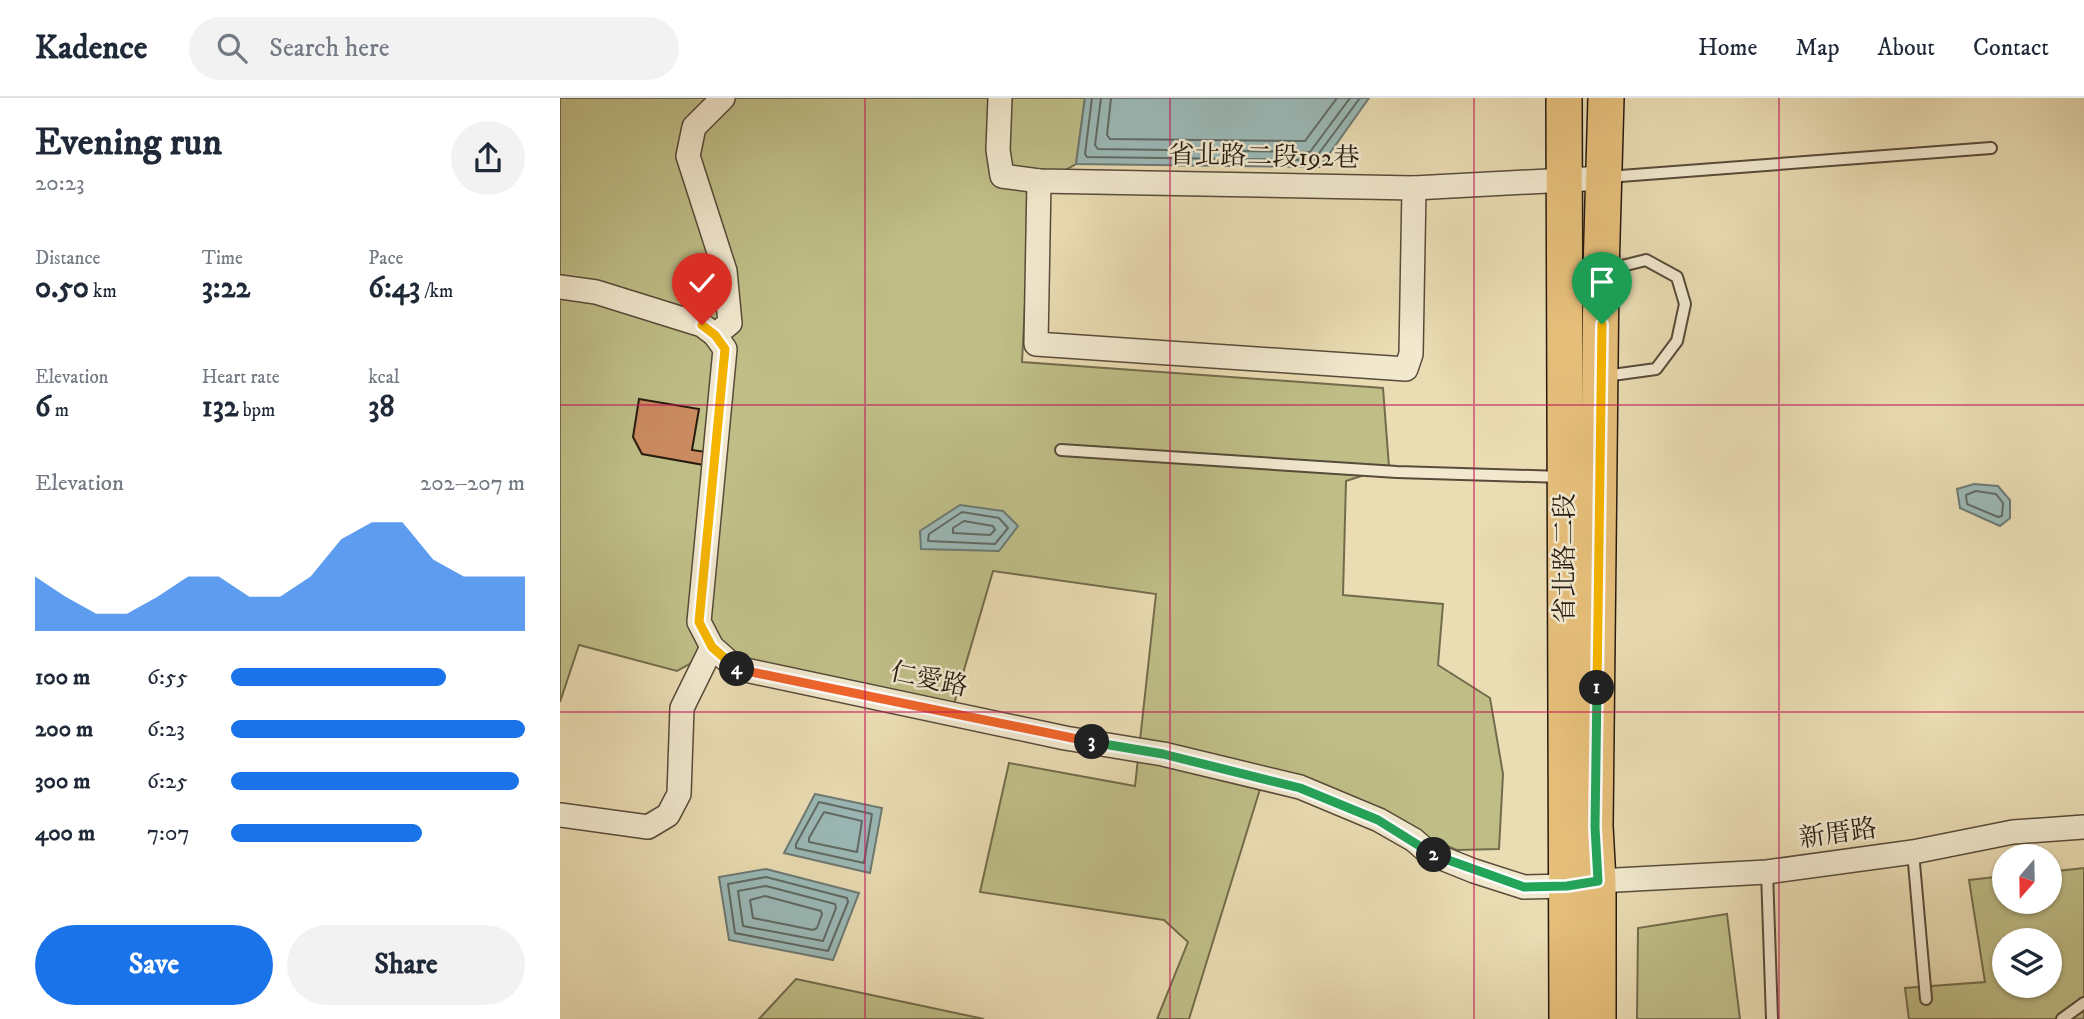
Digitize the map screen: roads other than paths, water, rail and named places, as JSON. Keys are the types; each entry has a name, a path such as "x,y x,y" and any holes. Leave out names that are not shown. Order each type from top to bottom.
{"main road":[{"name":"省北路二段","path":"1564,98 1565,477 1582,884 1598,1019"},
{"name":"省北路二段","path":"1567,1019 1582,884 1595,827 1602,377 1601,272 1606,98"}],"street":[{"path":"715,335 730,323 725,271 688,156 694,127 723,98"},
{"name":"省北路二段192巷","path":"1000,98 998,150 1002,176 1039,181 1413,188 1604,178"},
{"path":"1039,181 1036,344 1406,369 1411,354 1413,188"},
{"path":"560,287 596,292 702,325 715,335 725,349 699,622 712,647 682,708 679,794 668,815 648,827 560,815"},
{"name":"仁愛路","path":"712,647 736,668 1065,738 1163,754 1300,788 1396,829 1429,853 1474,871 1524,887 1582,884"},
{"name":"新厝路","path":"1582,884 1767,872 1913,852 2013,832 2084,828"}],"lane":[{"path":"1604,178 1991,148"},
{"path":"1601,272 1646,260 1677,277 1685,304 1678,341 1656,369 1602,377"},
{"path":"1061,450 1396,472 1565,477"},
{"path":"1913,852 1926,999"},
{"path":"1767,872 1772,1019"},
{"path":"2062,1019 2084,1003"}],"water":[{"path":"1085,98 1369,98 1320,167 1076,164"},
{"path":"1974,484 1998,486 2010,500 2010,518 2000,526 1960,508 1957,489"},
{"path":"960,505 1003,511 1018,526 999,551 921,549 920,531"},
{"path":"815,794 882,808 870,873 784,853"},
{"path":"766,869 859,893 833,960 729,940 719,877"}]}
